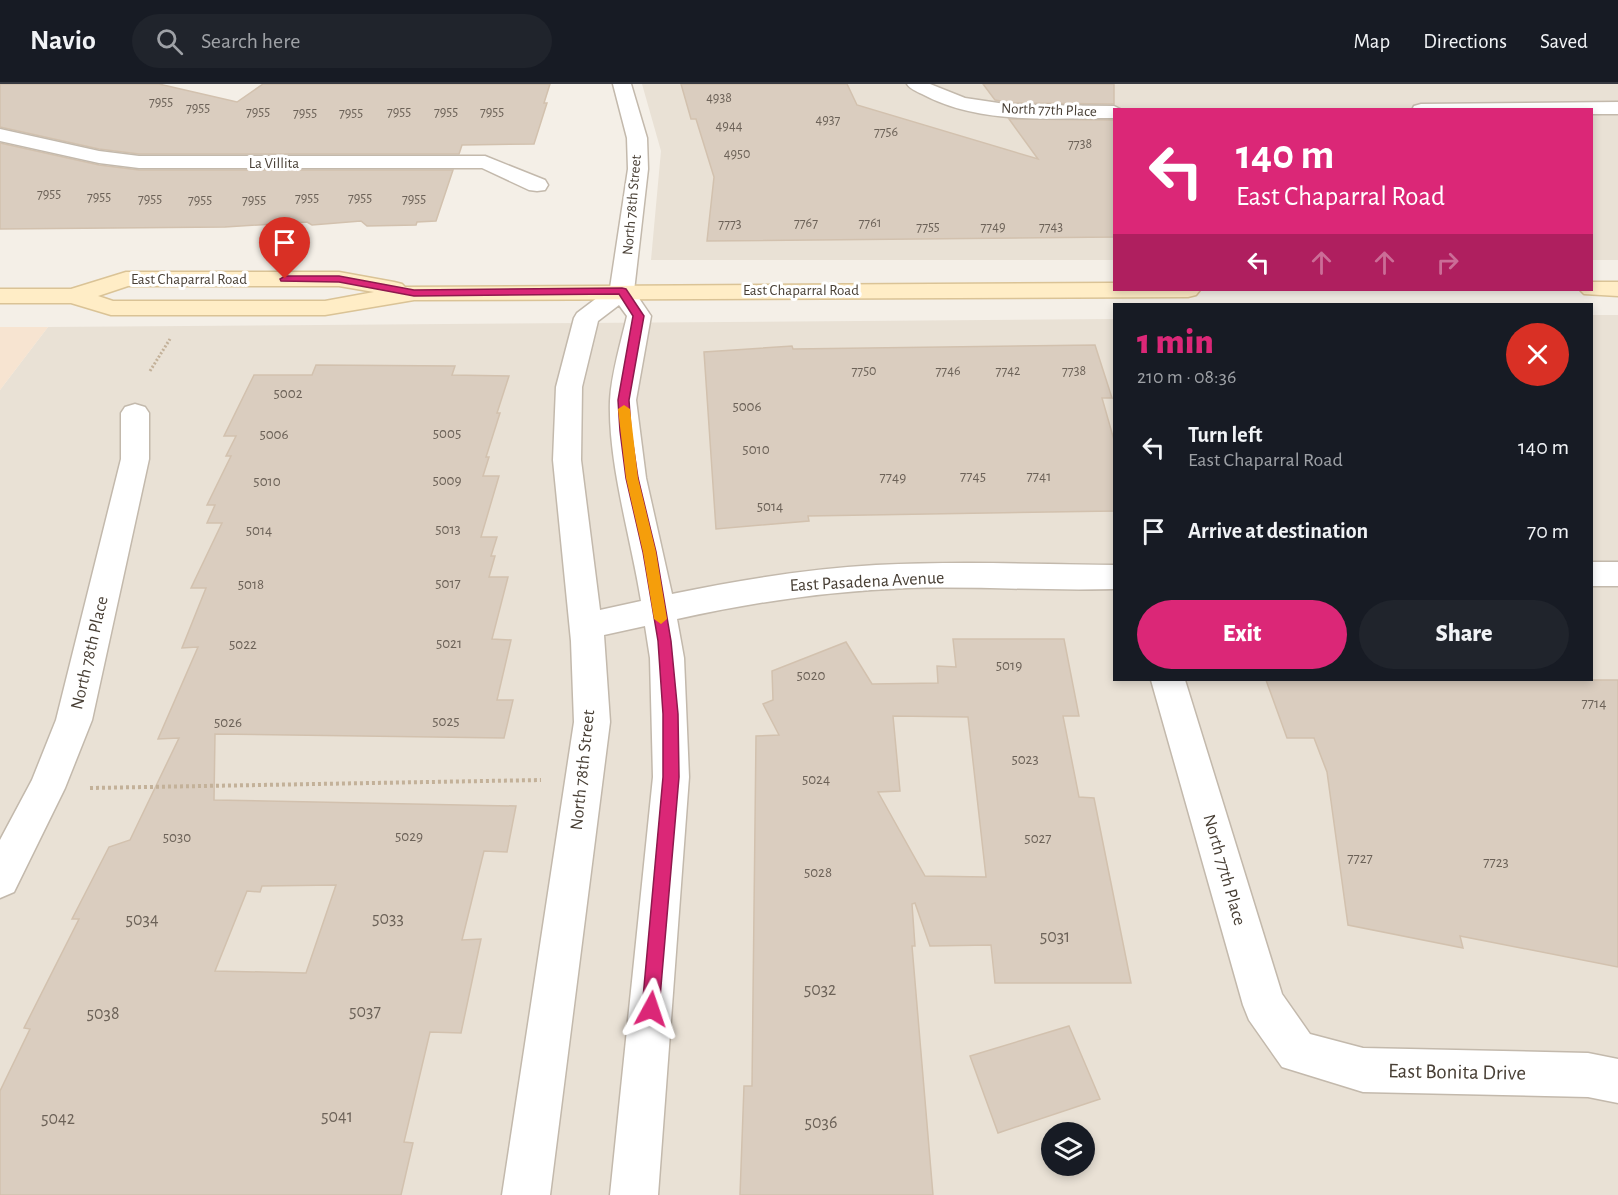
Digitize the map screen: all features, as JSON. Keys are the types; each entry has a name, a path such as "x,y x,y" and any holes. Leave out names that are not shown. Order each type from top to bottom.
{"main road":[{"path":"1593,289 1618,289"},
{"name":"East Chaparral Road","path":"0,296 74,296 111,309 325,308 414,293 1113,290"}],"street":[{"name":"North 78th Street","path":"526,1195 592,722 587,626 567,460 569,387 586,318 622,291 638,169 637,138 622,84"},
{"name":"North 77th Place","path":"916,84 951,100 1024,112 1113,112"},
{"path":"1593,108 1618,108"},
{"name":"La Villita","path":"3,136 99,157 139,162 485,162 537,185"},
{"path":"622,291 639,316 623,400 632,478 649,552 667,657 671,777 634,1195"},
{"name":"North 78th Place","path":"0,879 47,788 74,720 133,470 135,413"},
{"path":"1593,574 1618,574"},
{"name":"East Pasadena Avenue","path":"587,626 659,609 776,588 843,580 907,577 1113,577"},
{"name":"North 77th Place","path":"1168,681 1264,1005 1297,1052"},
{"name":"East Bonita Drive","path":"1297,1052 1363,1070 1588,1075 1618,1081"}],"path":[{"path":"150,371 171,337"},
{"path":"47,788 543,780"}],"shaded area":[{"path":"642,84 1618,84 1618,260 1593,260 1593,108 1113,108 1113,260 651,260 661,151"},
{"path":"1593,315 1618,315 1618,1195 0,1195 0,390 48,327 1113,319 1113,681 1593,681"},
{"path":"0,327 48,327 0,390"}],"building":[{"path":"0,84 159,84 237,102 263,84 550,84 544,103 547,103 534,144 462,145 459,154 139,154 99,149 0,127"},
{"path":"681,84 847,84 857,105 1038,159 1009,119 1113,120 1113,237 707,241 714,177 696,119 691,119"},
{"path":"983,84 1114,84 1114,104 1012,103 995,100"},
{"path":"0,143 99,165 139,170 453,170 436,221 417,222 416,225 367,226 361,221 312,225 307,222 225,227 0,229"},
{"path":"1095,345 1112,398 1102,398 1113,436 1113,511 808,516 809,521 716,529 704,352 792,346 793,349"},
{"path":"316,365 455,366 452,375 509,376 486,457 489,457 483,476 499,476 481,537 497,537 491,556 495,556 489,577 508,577 492,639 511,640 497,700 513,700 504,738 215,734 214,800 516,806 507,852 484,851 462,940 481,939 461,1033 430,1032 404,1142 413,1143 401,1195 0,1195 0,1091 30,1029 24,1028 79,919 72,919 109,847 130,840 179,738 158,739 198,647 182,648 206,588 191,588 222,523 207,523 215,505 207,505 231,456 226,456 236,436 224,436 254,375 312,375","holes":["336,885 306,973 215,971 247,891 260,892 262,886"]},
{"path":"953,639 1064,639 1079,716 1063,716 1079,797 1094,798 1131,983 995,983 991,945 930,946 915,903 912,904 915,946 912,946 933,1195 740,1195 744,1086 752,1086 756,736 779,735 763,704 773,700 772,671 846,642 872,684 938,683 937,666 956,667","holes":["893,716 968,717 986,877 925,876 878,792 900,791"]},
{"path":"1618,680 1618,967 1460,936 1463,948 1348,925 1327,772 1314,738 1287,738 1266,681"},
{"path":"1069,1026 1100,1099 998,1133 970,1056"}],"slow traffic":[{"path":"624,409 632,478 661,619"}],"route":[{"path":"285,279 339,279 414,293 622,291 639,316 623,400 632,478 649,552 667,657 670,714 671,777 651,1009"}]}
